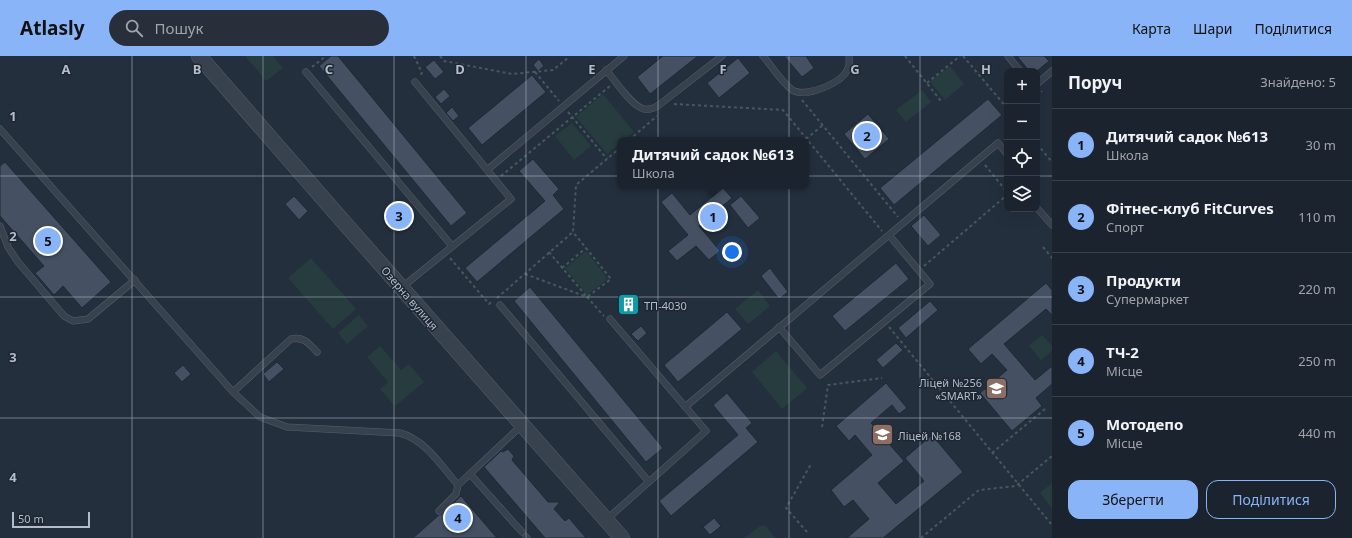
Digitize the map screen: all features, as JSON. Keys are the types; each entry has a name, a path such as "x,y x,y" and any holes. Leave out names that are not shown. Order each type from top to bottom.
{"street":[{"name":"Озерна вулиця","path":"201,57 401,288 622,538"}],"lane":[{"path":"487,170 624,56"},
{"path":"606,70 634,104 639,108 650,109 655,108 722,56"},
{"path":"763,56 788,87 794,91 802,93 809,92 842,78 848,69 849,56"},
{"path":"1008,56 1018,68"},
{"path":"1040,81 1052,71"},
{"path":"306,72 452,246"},
{"path":"401,288 511,199 415,82"},
{"path":"0,129 233,392 260,418 287,427 400,433 407,435 423,445 458,485"},
{"path":"685,407 998,143 1004,150"},
{"path":"1040,211 1052,225"},
{"path":"0,226 8,247 18,262 64,316 73,320 88,320 135,280"},
{"path":"779,327 820,375 930,284 887,236"},
{"path":"500,305 649,482"},
{"path":"606,520 706,431 610,319"},
{"path":"233,392 291,338 297,337 306,341 317,352"},
{"path":"439,511 456,494 458,485 522,425"},
{"path":"470,474 525,536"}],"path":[{"path":"306,72 326,56"},
{"path":"414,56 422,72 415,82"},
{"path":"440,56 444,61 512,74 553,70 569,57"},
{"path":"905,56 941,101"},
{"path":"927,83 960,56"},
{"path":"964,56 1004,104"},
{"path":"535,72 607,159"},
{"path":"496,180 616,82"},
{"path":"794,91 903,223"},
{"path":"661,103 783,110 804,137"},
{"path":"633,137 661,113"},
{"path":"808,137 823,125"},
{"path":"809,143 887,236"},
{"path":"1040,148 1052,162"},
{"path":"587,297 611,279 573,232 576,185 617,151"},
{"path":"979,159 1004,188"},
{"path":"918,271 1004,198"},
{"path":"445,252 489,304 573,232"},
{"path":"1043,247 1052,258"},
{"path":"562,268 586,248"},
{"path":"549,252 587,297 606,317 610,319"},
{"path":"524,273 587,297"},
{"path":"884,322 1052,525"},
{"path":"822,427 828,385 882,378"},
{"path":"992,453 1045,409"},
{"path":"921,538 978,490 1016,486 1052,456"},
{"path":"807,532 786,508 811,464"}],"green space":[{"path":"273,56 283,68 266,81 246,57"},
{"path":"950,66 964,84 945,100 930,82"},
{"path":"922,90 931,102 906,122 896,110"},
{"path":"603,94 634,132 628,137 617,137 617,146 607,154 576,117"},
{"path":"572,123 591,146 574,160 555,136"},
{"path":"586,251 608,279 587,295 565,268"},
{"path":"311,258 356,309 333,329 288,278"},
{"path":"758,290 770,306 748,324 735,309"},
{"path":"359,315 368,326 347,344 338,333"},
{"path":"1042,335 1052,346 1052,351 1041,360 1029,346"},
{"path":"380,346 401,370 409,364 424,382 395,406 380,389 388,382 367,357"},
{"path":"776,351 807,388 782,409 752,372"},
{"path":"1052,483 1052,508 1040,493"},
{"path":"760,526 766,526 775,538 744,538"}],"building":[{"path":"331,56 338,56 467,213 451,226 319,66"},
{"path":"663,56 698,56 650,94 637,77"},
{"path":"784,56 806,56 814,68 802,77"},
{"path":"1017,56 1044,56 1049,61 1040,68 1027,68"},
{"path":"738,58 750,73 719,98 707,83"},
{"path":"539,59 544,66 538,71 533,65"},
{"path":"434,60 444,72 435,79 425,67"},
{"path":"532,75 546,92 482,145 468,128"},
{"path":"444,89 450,96 441,104 435,97"},
{"path":"988,99 1002,115 894,205 880,188"},
{"path":"452,107 459,116 453,121 446,113"},
{"path":"868,114 889,139 865,159 844,134"},
{"path":"533,159 559,189 553,195 564,209 477,282 465,268 545,201 519,171"},
{"path":"5,162 111,282 82,308 63,286 54,295 35,273 44,266 0,216 0,166"},
{"path":"722,189 724,189 732,198 699,226 720,251 709,260 696,246 677,261 668,251 688,235 661,202 672,193 690,215"},
{"path":"294,196 308,211 299,220 285,204"},
{"path":"741,196 760,218 748,228 730,205"},
{"path":"402,208 408,215 397,224 391,217"},
{"path":"924,215 941,235 928,246 911,226"},
{"path":"896,263 909,279 845,331 832,316"},
{"path":"770,268 788,292 779,299 761,276"},
{"path":"1046,283 1052,290 1052,315 1046,309 1004,344 1035,380 1052,366 1052,384 1036,398 1042,406 1012,431 980,393 1007,370 992,354 981,364 968,349"},
{"path":"530,287 663,448 646,462 514,301"},
{"name":"ТП-4030","path":"628,297 638,308 630,314 621,303"},
{"path":"930,301 938,310 906,338 898,328"},
{"path":"727,312 742,329 678,382 664,365"},
{"path":"641,326 647,333 638,341 631,334"},
{"path":"896,343 903,350 883,368 876,360"},
{"path":"277,362 284,369 269,382 263,374"},
{"path":"183,365 191,374 182,382 174,373"},
{"path":"886,383 907,408 899,414 892,405 871,423 904,461 878,483 896,504 924,481 905,458 932,435 963,472 883,538 847,538 869,519 853,500 844,507 831,490 872,455 855,435 849,441 836,426"},
{"path":"727,393 752,423 746,428 758,442 671,516 659,501 738,435 713,405"},
{"path":"508,449 514,456 512,460 548,502 560,502 554,509 565,521 569,518 586,538 545,538 484,467 501,451 503,452"},
{"path":"461,496 497,538 413,538 442,514"},
{"path":"714,518 721,526 710,535 703,527"}],"place":[{"name":"Фітнес-клуб FitCurves","path":"867,136"},
{"name":"Продукти","path":"399,216"},
{"name":"Дитячий садок №613","path":"713,217"},
{"name":"Мотодепо","path":"48,241"},
{"name":"ТП-4030","path":"629,305"},
{"name":"Ліцей №256 «SMART»","path":"997,388"},
{"name":"Ліцей №168","path":"883,435"},
{"name":"ТЧ-2","path":"458,518"}]}
